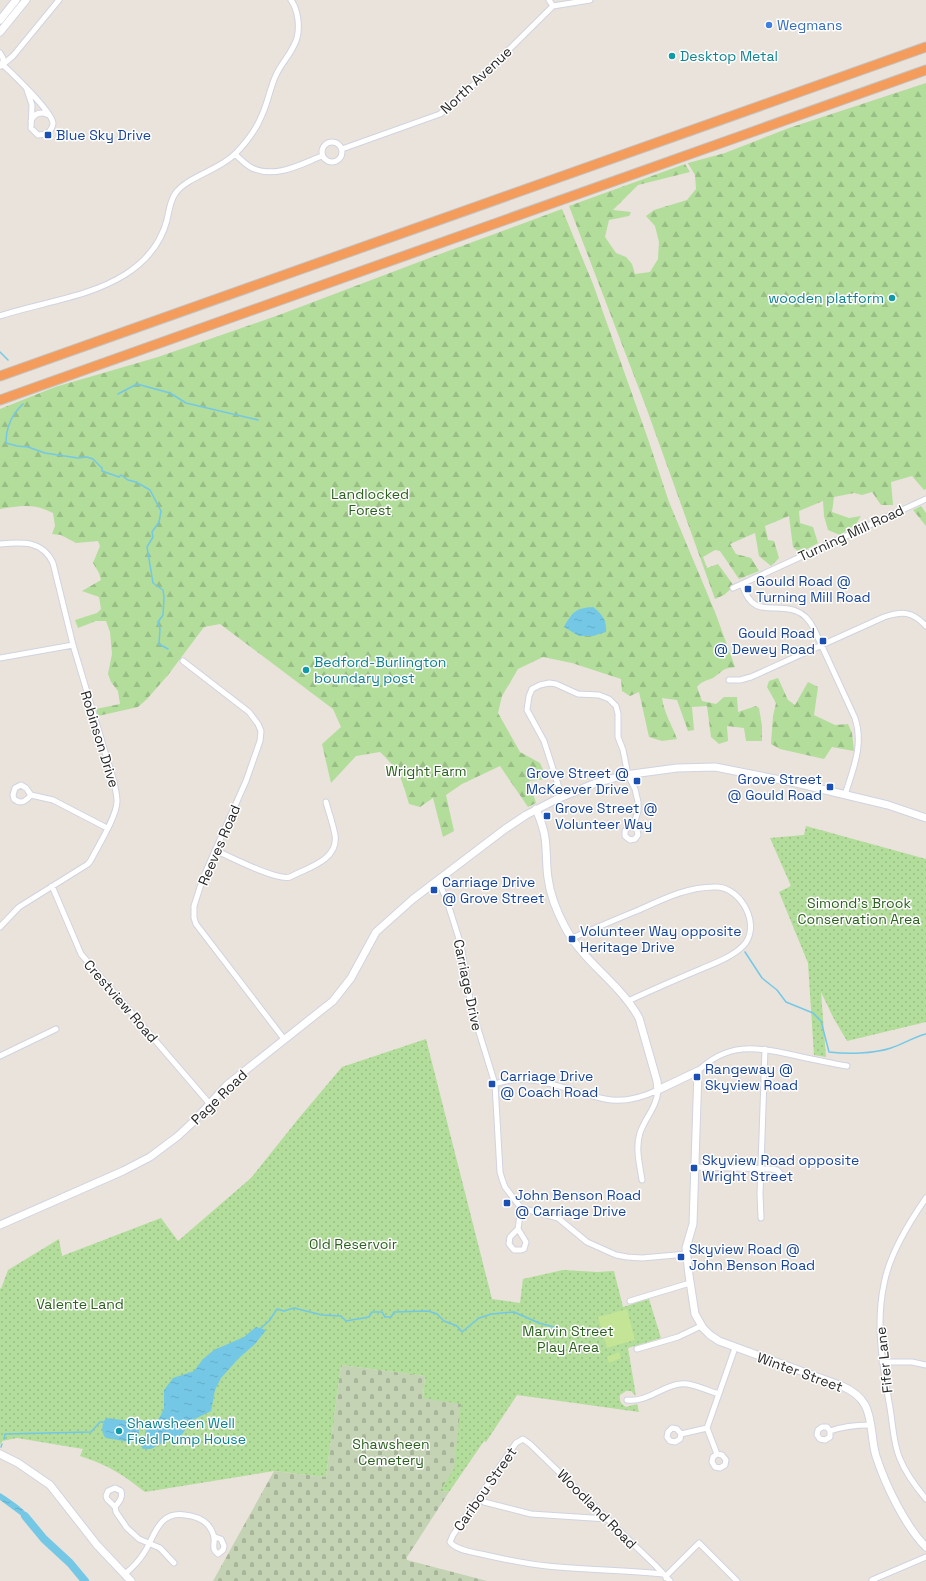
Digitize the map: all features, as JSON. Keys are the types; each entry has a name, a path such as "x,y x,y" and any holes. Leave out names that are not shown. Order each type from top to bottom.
{"highway":[{"path":"0,376 926,46"},
{"path":"0,400 926,70"}],"main road":[{"path":"0,20 16,0"},
{"path":"0,32 26,0"},
{"name":"Page Road","path":"0,1225 123,1171 150,1157 178,1136 227,1085 333,1001 351,978 374,934 395,914 505,829 536,809 562,797 596,784 628,775 677,768 709,767 734,770 788,781 900,808 926,818"},
{"path":"536,809 545,835 547,867 551,891 564,926 602,975 628,1001 639,1018 658,1081 658,1090 698,1071"},
{"name":"Winter Street","path":"698,1071 693,1224 686,1248 695,1314 701,1326 719,1341 847,1389 859,1397 868,1410 876,1456 889,1487 904,1517 926,1547"},
{"path":"0,1454 18,1463 50,1485 97,1545 132,1581"}],"street":[{"path":"1,65 13,56 59,0"},
{"path":"0,316 42,303 72,298 125,275 140,264 158,244 172,200 180,187 219,167 235,154 253,133 262,115 275,77 297,38 298,22 296,10 291,0"},
{"path":"548,0 552,6 590,0"},
{"name":"North Avenue","path":"322,156 323,147 329,142 338,143 342,148 433,117 446,110 464,95 552,6"},
{"path":"0,53 4,58 1,65"},
{"path":"1,65 27,90 51,118 53,123 52,128 44,135 38,135 33,132 31,128 30,122 32,105 27,90"},
{"path":"30,122 33,116 40,113 47,114 51,118"},
{"path":"235,154 252,168 270,172 283,171 322,156 329,162 337,161 342,156 342,148"},
{"name":"Turning Mill Road","path":"733,588 926,499"},
{"name":"Robinson Drive","path":"0,544 31,544 41,548 50,556 73,645 117,795 116,808 88,864 15,910 0,927"},
{"path":"742,584 749,599 757,606 791,610 802,614 811,623 854,718 858,731 858,751 845,795"},
{"path":"729,680 740,680 751,677 884,617 897,613 907,613 921,621 926,626"},
{"path":"0,658 73,645"},
{"name":"Reeves Road","path":"183,661 249,712 254,717 261,731 260,741 246,781 203,878 194,912 196,924 284,1039"},
{"path":"562,797 544,741 527,710 529,696 532,689 549,683 556,684 578,694 600,695 609,699 616,706 618,714 618,737 623,750 628,775 635,789 638,805 638,814 633,827"},
{"path":"31,795 53,800 107,828"},
{"path":"215,850 274,876 286,878 290,877 326,859 332,853 335,836 326,802"},
{"name":"Carriage Drive","path":"438,880 447,901 461,945 471,1006 495,1084 500,1172 505,1187 521,1208"},
{"name":"Crestview Road","path":"52,886 81,954 209,1103"},
{"path":"572,938 685,891 721,887 732,891 742,901 750,920 751,929 748,940 739,950 723,959 628,1001"},
{"path":"0,1056 56,1030"},
{"path":"698,1071 712,1059 725,1052 747,1048 765,1049 848,1066"},
{"path":"761,1218 765,1049"},
{"path":"495,1084 514,1080 535,1080 556,1084 585,1094 606,1099 620,1100 645,1096 658,1090"},
{"path":"642,1180 639,1160 640,1133 654,1107 658,1090"},
{"path":"694,1167 761,1170 771,1169 777,1170 780,1173"},
{"name":"Fifer Lane","path":"926,1198 906,1228 888,1269 884,1284 880,1321 882,1362 896,1447 907,1473 926,1499"},
{"path":"518,1229 521,1208 558,1218 587,1242 616,1255 642,1258 687,1254"},
{"path":"630,1301 690,1282"},
{"path":"637,1349 678,1337 701,1326"},
{"path":"717,1454 707,1428 735,1348"},
{"path":"882,1362 912,1362 926,1366"},
{"path":"628,1400 636,1400 680,1384 691,1385 719,1394"},
{"path":"830,1432 848,1426 870,1425"},
{"path":"681,1434 707,1428"},
{"name":"Caribou Street","path":"523,1439 516,1443 453,1535 450,1542 453,1545 464,1550 516,1562 547,1566 629,1570 665,1577"},
{"name":"Woodland Road","path":"523,1439 530,1444 670,1581"},
{"path":"478,1498 484,1502 531,1514 607,1519"},
{"path":"115,1507 116,1512 127,1528 139,1539 160,1548 174,1563"},
{"path":"125,1574 141,1557 154,1532 164,1520 173,1516 181,1514 194,1516 201,1519 215,1537"},
{"path":"665,1577 699,1543 738,1581"},
{"path":"872,1580 926,1558"}],"green space":[{"path":"926,83 926,489 924,490 912,476 891,482 893,505 881,505 872,492 862,495 854,493 834,497 832,512 849,518 861,516 856,524 840,535 828,530 824,516 823,501 799,511 800,523 813,527 818,543 800,553 793,547 789,516 765,526 768,540 774,541 779,558 771,566 759,556 755,533 730,544 736,554 751,558 759,571 739,579 720,551 715,550 703,557 707,568 718,564 734,586 724,595 715,599 646,407 569,206 685,164 690,172 638,185 613,210 631,212 629,216 609,220 605,237 616,253 626,257 632,264 635,274 650,272 658,259 659,242 655,226 646,216 654,210 687,200 696,189 695,175 688,163 725,153 789,128"},
{"name":"Landlocked Forest","path":"562,209 593,284 669,502 715,612 735,667 724,670 713,678 704,681 697,687 702,701 716,704 724,697 737,697 738,712 756,706 759,708 762,726 762,741 746,741 744,728 727,726 728,741 719,744 711,737 707,706 692,707 694,730 688,731 677,700 662,698 666,714 677,739 662,741 649,737 639,692 630,696 622,691 621,679 572,663 543,657 518,669 502,696 498,713 520,752 540,763 547,779 529,781 536,803 528,807 500,766 462,784 446,795 454,831 443,837 433,798 420,807 409,804 396,770 380,752 356,756 331,783 322,744 341,727 333,709 220,624 204,627 168,675 138,707 98,716 96,709 120,704 118,691 111,682 108,674 112,654 110,632 106,621 96,621 78,628 75,620 97,613 101,609 99,597 82,591 101,580 93,563 100,546 98,541 76,543 61,535 52,534 55,526 53,513 46,510 27,506 0,509 0,409 55,387 158,357 279,315"},
{"path":"921,506 926,513 926,526 913,510"},
{"path":"778,678 788,700 795,705 808,682 818,687 814,715 835,725 848,724 852,733 854,751 832,747 824,759 780,749 771,744 773,716 776,703 767,687 769,681"},
{"name":"Simond's Brook Conservation Area","path":"806,826 926,859 926,1022 847,1041 821,992 826,1057 814,1055 808,963 779,892 791,886 770,838 804,835"},
{"name":"Old Reservoir","path":"426,1039 492,1299 520,1303 523,1279 563,1270 597,1272 614,1271 623,1307 649,1299 661,1338 628,1348 636,1396 631,1391 626,1391 620,1395 620,1401 626,1407 637,1404 639,1412 517,1395 486,1442 484,1441 449,1492 440,1491 423,1398 425,1376 341,1365 326,1477 274,1471 145,1492 114,1471 99,1463 80,1456 83,1449 17,1438 2,1441 0,1445 0,1288 1,1289 8,1270 59,1239 62,1256 161,1218 178,1241 251,1178 342,1067"},
{"path":"627,1309 635,1340 607,1348 598,1317"},
{"path":"619,1352 621,1358 609,1363 607,1357"},
{"name":"Shawsheen Cemetery","path":"341,1365 425,1376 423,1398 461,1404 454,1469 440,1491 449,1492 407,1557 407,1560 487,1581 213,1581 274,1471 326,1477"}],"water":[{"path":"593,607 603,618 606,624 606,632 593,636 579,636 564,627 572,614 582,608"},
{"path":"256,1327 266,1330 255,1344 239,1358 221,1378 215,1390 211,1411 191,1421 181,1436 151,1449 143,1449 146,1429 145,1425 149,1423 154,1424 160,1417 164,1408 164,1390 173,1378 194,1371 203,1359 214,1350 244,1337"},
{"path":"106,1418 139,1422 137,1442 106,1438 102,1428"},
{"path":"0,1493 24,1510 33,1524 29,1524 23,1517 0,1500"}],"waterway":[{"path":"0,352 8,360"},
{"path":"118,394 137,384 170,393 186,403 258,420"},
{"path":"23,404 12,417 7,432 6,443 28,447 45,453 78,458 87,457 93,459 102,468 102,471 119,477 121,475 128,480 136,482 150,490 161,511 159,522 152,532 153,537 147,547 153,583 163,590 164,597 163,615 158,622 160,629 159,644 168,649"},
{"path":"745,952 762,978 777,990 786,1002 813,1013 821,1021 829,1052 852,1053 884,1050 926,1034"},
{"path":"260,1329 269,1321 277,1309 284,1311 294,1308 322,1315 341,1316 346,1321 369,1317 372,1312 382,1312 385,1317 391,1317 394,1312 428,1311 437,1314 444,1321 457,1326 462,1332 479,1318 492,1314 514,1312 539,1323 554,1327 557,1330"},
{"path":"4,1439 5,1434 91,1432 100,1422 104,1422"},
{"path":"137,1425 146,1426"},
{"path":"25,1516 44,1539 70,1563 85,1581"}],"place":[{"name":"Wegmans","path":"769,25"},
{"name":"Desktop Metal","path":"672,56"},
{"name":"Blue Sky Drive","path":"48,135"},
{"name":"wooden platform","path":"892,298"},
{"name":"Gould Road @ Turning Mill Road","path":"748,589"},
{"name":"Gould Road @ Dewey Road","path":"823,641"},
{"name":"Bedford-Burlington boundary post","path":"306,670"},
{"name":"Grove Street @ McKeever Drive","path":"637,781"},
{"name":"Grove Street @ Gould Road","path":"830,787"},
{"name":"Grove Street @ Volunteer Way","path":"547,816"},
{"name":"Carriage Drive @ Grove Street","path":"434,890"},
{"name":"Volunteer Way opposite Heritage Drive","path":"572,939"},
{"name":"Rangeway @ Skyview Road","path":"697,1077"},
{"name":"Carriage Drive @ Coach Road","path":"492,1084"},
{"name":"Skyview Road opposite Wright Street","path":"694,1168"},
{"name":"John Benson Road @ Carriage Drive","path":"507,1203"},
{"name":"Skyview Road @ John Benson Road","path":"681,1257"},
{"name":"Shawsheen Well Field Pump House","path":"119,1431"}],"park label":[{"name":"Wright Farm","path":"426,771"},
{"name":"Valente Land","path":"80,1304"},
{"name":"Marvin Street Play Area","path":"568,1340"}]}
